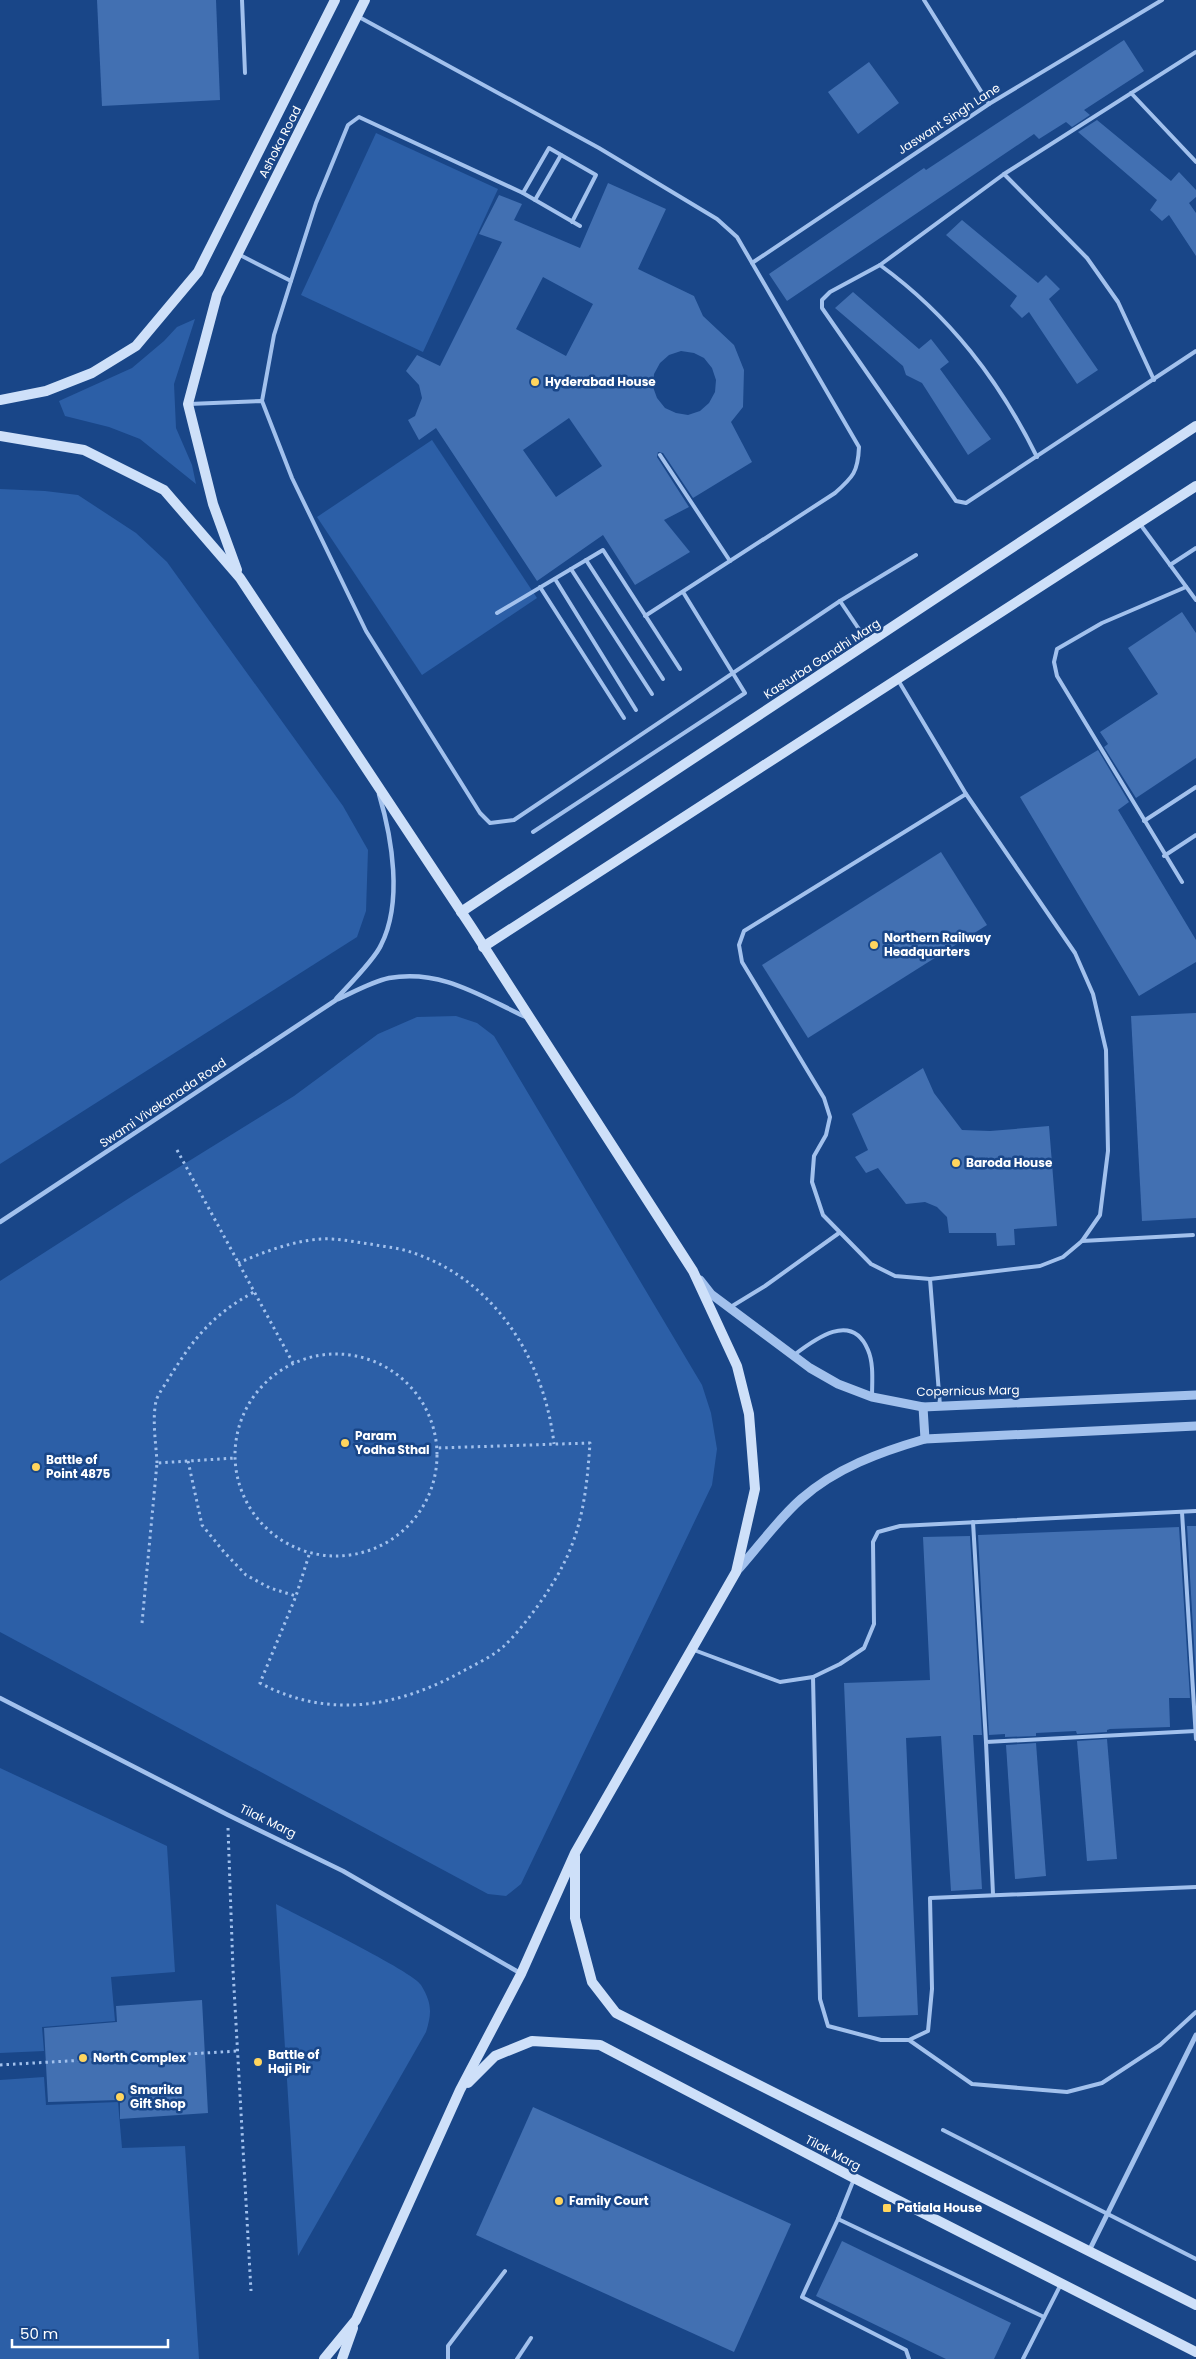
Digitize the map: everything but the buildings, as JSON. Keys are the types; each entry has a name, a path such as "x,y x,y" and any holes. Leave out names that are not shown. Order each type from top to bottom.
{"main road":[{"name":"Ashoka Road","path":"0,400 46,392 92,373 136,346 198,272 335,0"},
{"name":"Ashoka Road","path":"188,404 217,294 365,0"},
{"path":"188,404 212,504 240,578"},
{"name":"Kasturba Gandhi Marg","path":"461,912 1196,426"},
{"path":"0,436 84,450 164,490 240,578 461,912 693,1271 737,1366 749,1414 755,1489 736,1572 575,1853 521,1974 460,2090 356,2320 342,2359"},
{"path":"483,947 1196,486"},
{"path":"575,1853 575,1918 592,1982 616,2013 1196,2305"},
{"name":"Tilak Marg","path":"460,2090 495,2056 532,2041 600,2045 854,2178 1062,2282 1196,2352"},
{"path":"324,2359 356,2320"}],"street":[{"path":"336,1000 381,946 393,909 388,827 377,784"},
{"path":"336,1000 387,979 420,975 458,984 529,1018"},
{"name":"Swami Vivekanada Road","path":"0,1222 336,1000"},
{"name":"Copernicus Marg","path":"693,1271 711,1294 810,1368 838,1384 872,1397 922,1406 940,1406 1196,1394"},
{"path":"922,1406 924,1439"},
{"path":"736,1572 800,1500 833,1476 864,1460 924,1439 1196,1426"},
{"name":"Tilak Marg","path":"0,1698 342,1871 521,1974"},
{"path":"1089,2251 1196,2035"}],"lane":[{"path":"242,0 245,73"},
{"path":"924,0 989,104"},
{"name":"Jaswant Singh Lane","path":"752,263 989,104 1162,0"},
{"path":"357,16 599,148 717,219 737,237 859,447 858,464 852,478 835,493 646,616"},
{"path":"1196,52 1004,174 880,265 830,292 822,300 822,308 951,496 956,501 966,503 1196,351"},
{"path":"1131,93 1196,162"},
{"path":"580,226 524,193 359,117 348,125 316,203 274,335 262,401 292,478 366,631 480,813 490,823 514,820 840,601 916,555"},
{"path":"524,193 549,148 596,174 572,222"},
{"path":"535,200 561,155"},
{"path":"1004,174 1087,258 1118,302 1154,380"},
{"path":"237,254 291,281"},
{"path":"880,265 899,279 954,330 991,375 1037,457"},
{"path":"188,404 262,401"},
{"path":"660,456 730,561"},
{"path":"1138,522 1196,600"},
{"path":"1170,565 1196,548"},
{"path":"497,613 603,550 680,669"},
{"path":"586,560 663,680"},
{"path":"571,569 652,694"},
{"path":"555,579 636,710"},
{"path":"1182,882 1164,856 1057,676 1054,662 1056,650 1102,623 1186,587"},
{"path":"540,588 624,718"},
{"path":"533,832 746,693 683,592"},
{"path":"840,601 868,643"},
{"path":"897,678 966,794 1075,953 1094,994 1106,1050 1108,1152 1100,1215 1082,1241 1063,1257 1040,1266 930,1279 895,1276 870,1264 823,1215 812,1182 814,1156 826,1135 830,1118 824,1098 742,962 739,945 744,931 966,794"},
{"path":"1144,821 1196,787"},
{"path":"1164,856 1196,835"},
{"path":"729,1308 765,1286 839,1233"},
{"path":"1082,1241 1193,1235"},
{"path":"930,1279 940,1406"},
{"path":"794,1355 830,1331 843,1331 854,1334 863,1341 869,1351 872,1397"},
{"path":"692,1649 780,1682 812,1677 840,1664 864,1648 874,1624 873,1542 878,1532 900,1526 1196,1511"},
{"path":"1182,1512 1196,1739"},
{"path":"973,1522 993,1894"},
{"path":"812,1677 820,1999 828,2026 881,2040 910,2040 928,2032 931,2017 932,1989 930,1898 1196,1887"},
{"path":"986,1742 1196,1731"},
{"path":"910,2040 972,2084 1067,2092 1102,2083 1160,2045 1196,2012"},
{"path":"943,2130 1196,2259"},
{"path":"854,2178 838,2219 802,2297 906,2350 909,2359"},
{"path":"838,2219 1044,2317"},
{"path":"448,2359 448,2346 505,2270"},
{"path":"1023,2359 1062,2282"},
{"path":"517,2359 531,2338"}],"path":[{"path":"177,1150 293,1363"},
{"path":"238,1263 272,1250 322,1239 401,1249 438,1264 470,1284 497,1308 517,1335 539,1376 551,1420 554,1444"},
{"path":"142,1623 157,1463 156,1400 184,1355 214,1318 229,1306 254,1292"},
{"path":"319,1354 348,1354 375,1361 399,1375 418,1395 431,1420 437,1448 436,1470 431,1491 421,1510 408,1527 392,1540 372,1550 352,1556 330,1557 309,1555 284,1543 262,1526 246,1503 236,1477 234,1450 239,1423 251,1398 269,1377 293,1363 319,1354"},
{"path":"309,1555 296,1596 260,1684 279,1694 305,1702 341,1706 390,1701 432,1687 503,1647 528,1618 562,1567 584,1510 590,1443 437,1448"},
{"path":"157,1463 235,1458"},
{"path":"188,1461 202,1525 213,1539 246,1575 270,1588 296,1596"},
{"path":"228,1815 238,2051 252,2291"},
{"path":"0,2065 238,2051"}],"shaded area":[{"path":"376,133 498,189 423,352 301,295"},
{"path":"195,319 174,384 176,428 192,465 196,484 140,439 109,427 65,416 59,401 132,368 164,341 177,327"},
{"path":"432,440 537,598 422,675 317,517"},
{"path":"0,489 78,495 136,533 167,562 343,806 368,850 366,911 357,937 0,1164"},
{"path":"456,1016 477,1023 494,1036 702,1385 711,1413 717,1449 712,1485 521,1884 506,1896 488,1894 0,1632 0,1281 294,1096 378,1034 417,1017"},
{"path":"0,1768 167,1846 175,1972 111,1977 115,2021 42,2027 44,2051 0,2053"},
{"path":"276,1904 414,1978 425,1991 430,2008 426,2032 298,2256"},
{"path":"44,2077 46,2105 118,2102 122,2148 185,2146 199,2359 0,2359 0,2080"}],"place":[{"name":"Hyderabad House","path":"535,382"},
{"name":"Northern Railway Headquarters","path":"874,945"},
{"name":"Baroda House","path":"956,1163"},
{"name":"Param Yodha Sthal","path":"345,1443"},
{"name":"Battle of Point 4875","path":"36,1467"},
{"name":"North Complex","path":"83,2058"},
{"name":"Battle of Haji Pir","path":"258,2062"},
{"name":"Smarika Gift Shop","path":"120,2097"},
{"name":"Family Court","path":"559,2201"},
{"name":"Patiala House","path":"887,2208"}]}
